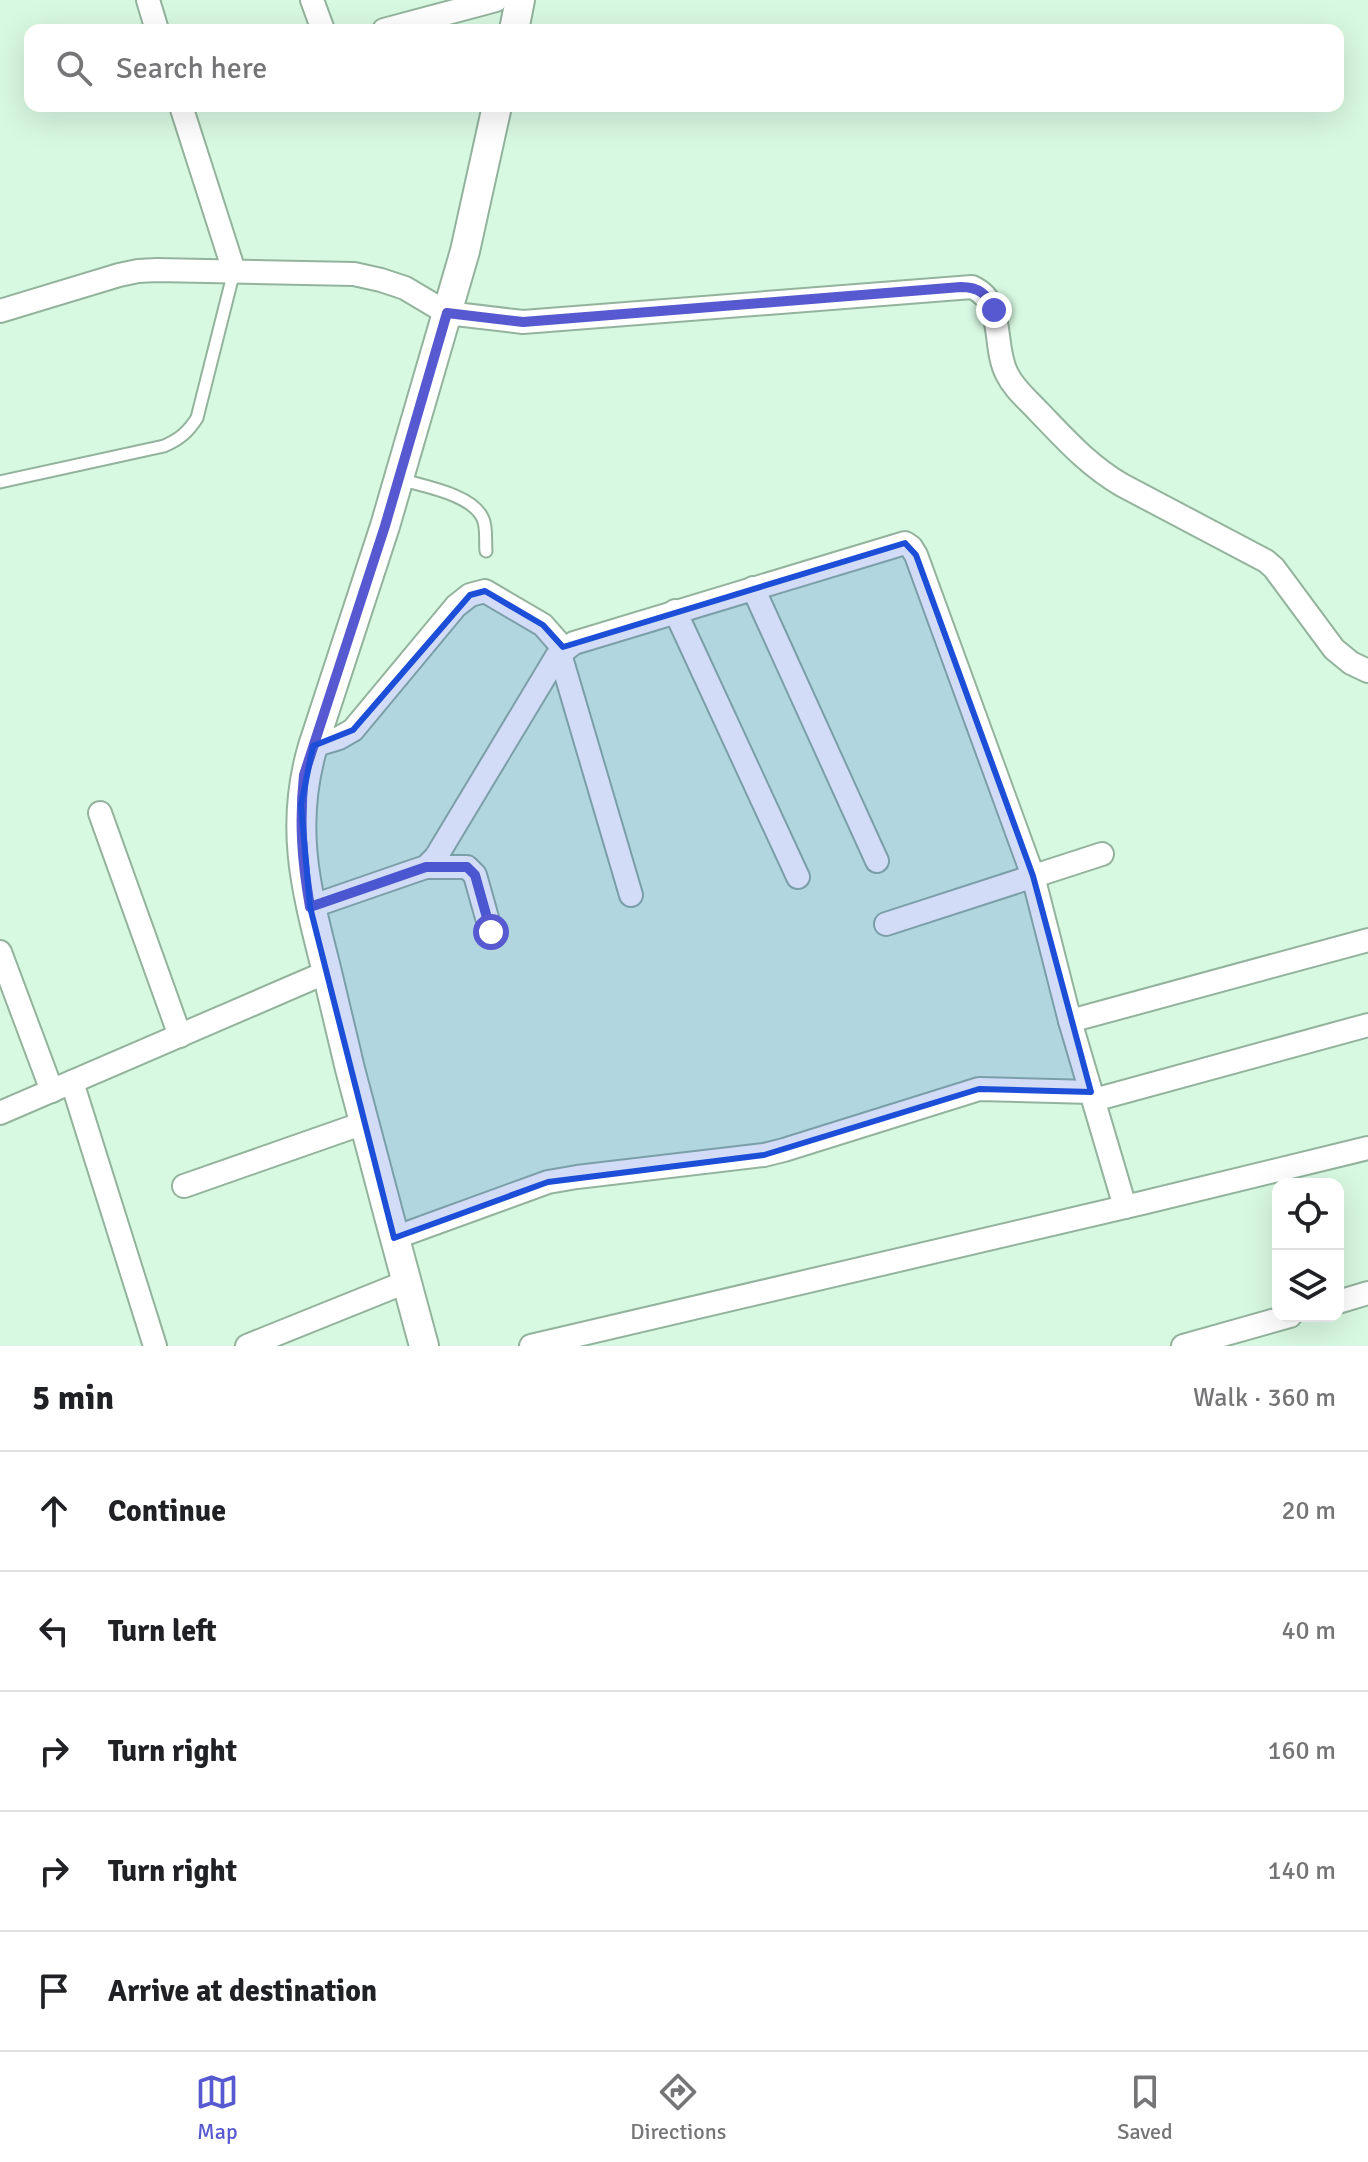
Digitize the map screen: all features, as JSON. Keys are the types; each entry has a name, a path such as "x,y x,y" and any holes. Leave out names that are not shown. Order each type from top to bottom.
{"street":[{"path":"148,0 155,24"},
{"path":"312,0 321,24"},
{"path":"406,24 496,0"},
{"path":"515,24 520,0"},
{"path":"183,112 234,271"},
{"path":"424,1346 310,907 301,816 304,775 399,479 447,313 468,240 496,112"},
{"path":"0,311 119,275 157,270 354,274 405,288 447,313 523,322 972,287 982,292 994,310 1001,362 1014,386 1082,457 1122,485 1266,561 1334,649 1351,663 1368,671"},
{"path":"426,867 436,857 562,652 584,639 905,543 916,555 1033,876 1070,1021 1125,1207"},
{"path":"753,588 877,861"},
{"path":"313,746 353,730 456,606 470,595 485,591 543,625 562,652 631,895"},
{"path":"675,611 798,877"},
{"path":"100,813 180,1036"},
{"path":"886,924 1102,854"},
{"path":"310,907 426,867 467,867 475,875 491,932"},
{"path":"1070,1021 1368,940"},
{"path":"0,952 62,1086 155,1346"},
{"path":"0,1113 327,972"},
{"path":"394,1238 548,1182 764,1155 979,1089 1093,1096 1368,1025"},
{"path":"184,1186 364,1123"},
{"path":"531,1346 1368,1148"},
{"path":"247,1346 406,1282"},
{"path":"1344,1300 1368,1293"},
{"path":"1183,1346 1272,1321"}],"lane":[{"path":"0,482 164,446 188,431 197,418 234,271"},
{"path":"399,479 455,495 471,505 483,519 486,551"}],"highlighted area":[{"path":"905,543 916,555 1033,876 1091,1092 979,1089 764,1155 548,1182 394,1238 310,907 301,805 313,746 353,730 470,595 485,591 543,625 563,647"}],"route":[{"path":"491,932 475,875 467,867 426,867 310,907 301,838 304,775 385,526 447,313 523,322 961,287 972,287 982,292 994,310"}]}
